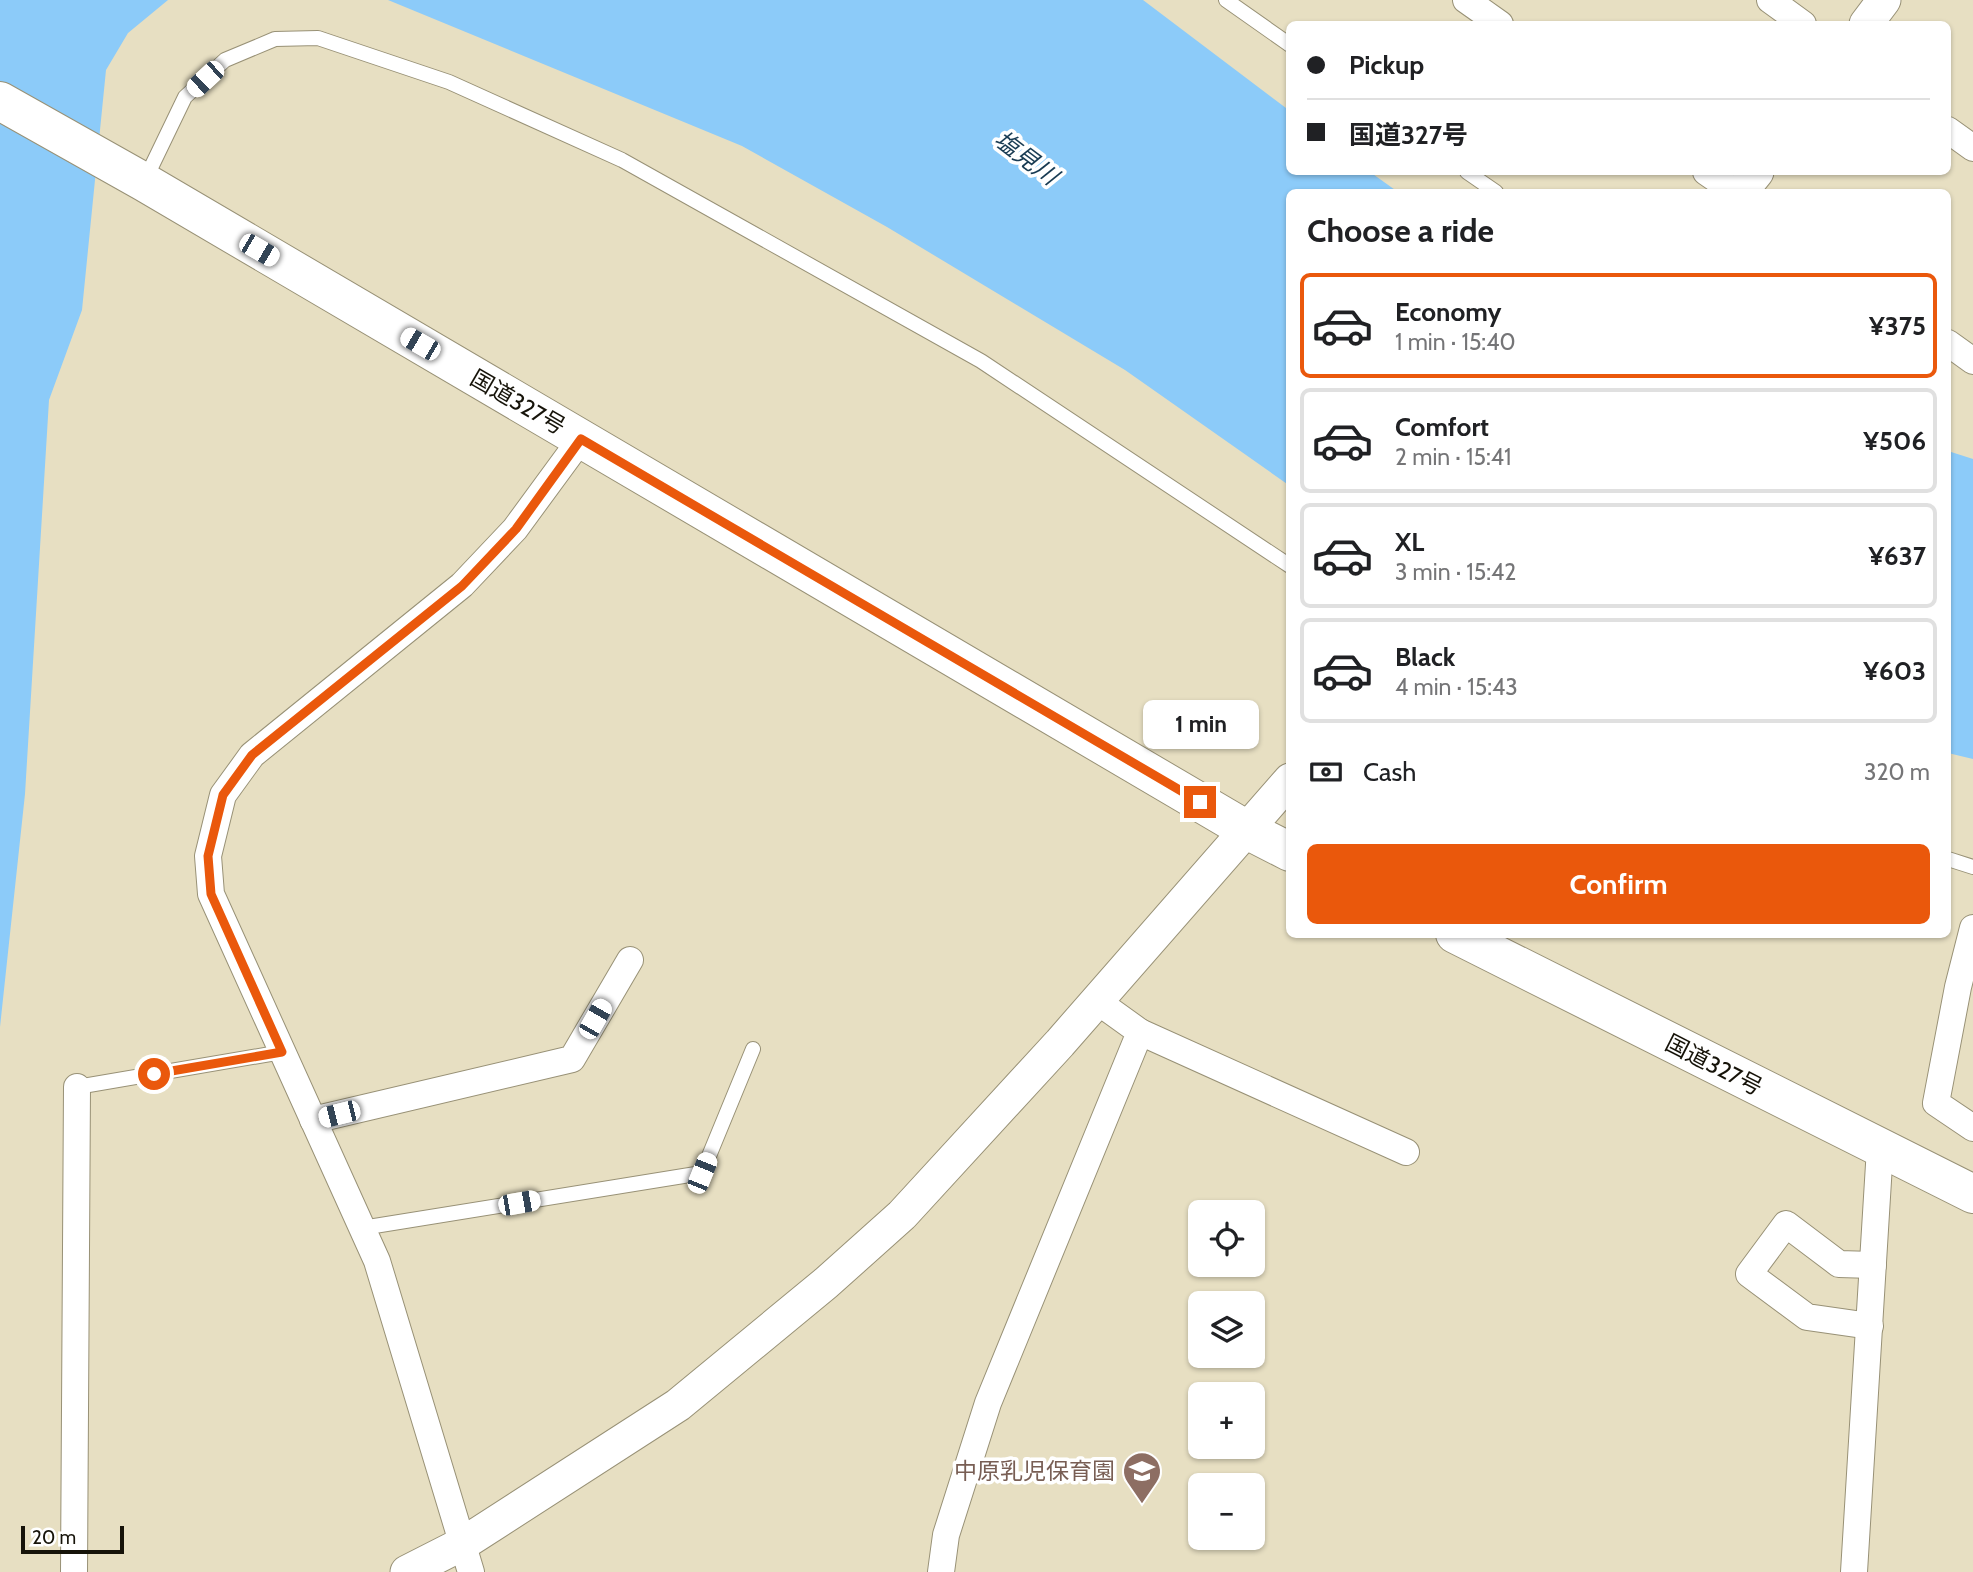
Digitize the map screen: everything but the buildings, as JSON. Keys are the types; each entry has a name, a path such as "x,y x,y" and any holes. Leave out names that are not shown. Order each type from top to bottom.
{"highway":[{"name":"国道327号","path":"0,101 144,182 1247,830 1286,850"},
{"name":"国道327号","path":"1463,938 1973,1194"}],"street":[{"path":"1466,0 1496,21"},
{"path":"1770,0 1799,21"},
{"path":"1868,21 1884,0"},
{"path":"1951,132 1973,148"},
{"path":"1710,175 1731,189"},
{"path":"1743,189 1755,175"},
{"path":"1951,345 1973,361"},
{"path":"468,1558 377,1261 211,894 208,856 223,795 252,755 462,586 516,529 581,439"},
{"path":"407,1572 468,1558 678,1405 826,1283 902,1215 1097,1001 1286,785"},
{"path":"1973,928 1958,987 1936,1103 1973,1128"},
{"path":"313,1121 572,1059 630,960"},
{"path":"1097,1001 1140,1032 1406,1152"},
{"path":"941,1572 946,1535 988,1403 1140,1032"},
{"path":"74,1572 77,1087"},
{"path":"1854,1572 1880,1148"},
{"path":"1870,1326 1807,1317 1749,1274 1786,1224 1839,1264 1873,1265"}],"lane":[{"path":"1226,0 1286,43"},
{"path":"144,182 185,97 225,61 275,39 318,38 449,82 622,160 981,361 1286,563"},
{"path":"1470,175 1492,189"},
{"path":"1951,860 1973,867"},
{"path":"362,1228 702,1173 753,1049"},
{"path":"77,1087 282,1052"}],"water":[{"path":"0,0 168,0 128,33 106,70 82,310 49,400 25,794 0,1027"},
{"name":"塩見川","path":"388,0 1143,0 1286,108 1286,175 1374,175 1394,189 1286,189 1286,483 1125,370 887,227 742,146"},
{"path":"1951,452 1973,459 1973,759 1951,754"}],"place":[{"name":"中原乳児保育園","path":"1142,1505"}],"route":[{"path":"154,1074 282,1052 211,894 208,856 223,795 252,755 462,586 516,529 581,439 1200,802"}]}
